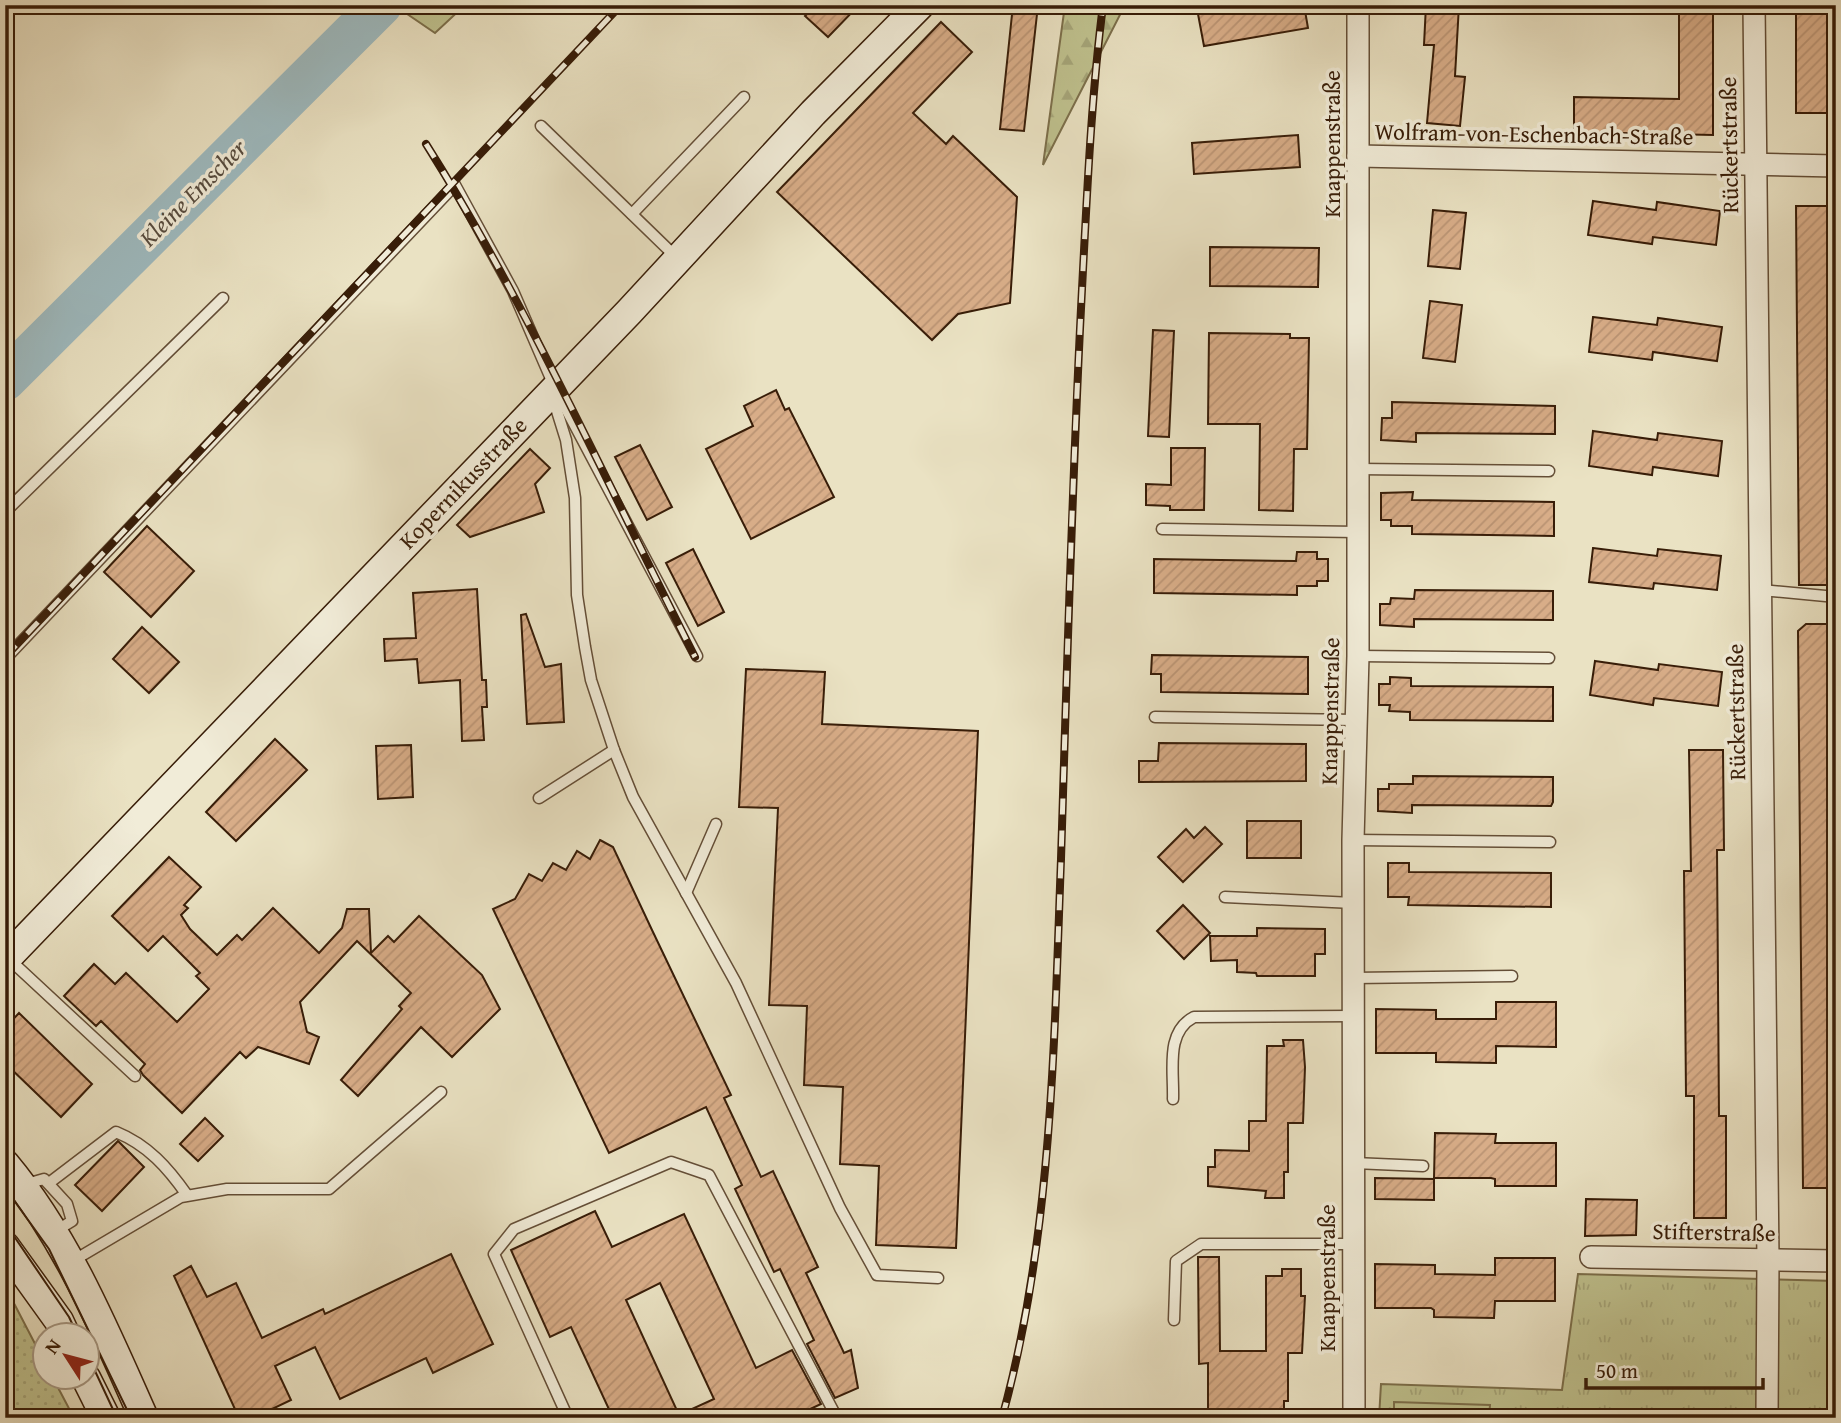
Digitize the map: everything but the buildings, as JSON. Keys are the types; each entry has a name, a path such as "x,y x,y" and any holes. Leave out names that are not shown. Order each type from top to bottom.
{"street":[{"name":"Knappenstraße","path":"1354,1418 1353,840 1358,656 1358,5"},
{"name":"Rückertstraße","path":"1754,5 1768,1259 1767,1418"},
{"name":"Kopernikusstraße","path":"6,958 678,260 912,8"},
{"name":"Wolfram-von-Eschenbach-Straße","path":"1357,156 1836,166"},
{"path":"26,1177 52,1233 92,1304 144,1418"},
{"path":"5,1246 57,1322"},
{"name":"Stifterstraße","path":"1591,1257 1836,1261"},
{"path":"93,1392 106,1418"}],"lane":[{"path":"632,214 744,97"},
{"path":"541,126 678,260"},
{"path":"5,659 455,185 513,291 553,390 697,656"},
{"path":"5,512 223,298"},
{"path":"553,390 566,440 575,498 578,595 584,648 591,680 614,750 633,797 736,983 840,1208 877,1275 938,1278"},
{"path":"1357,469 1549,471"},
{"path":"1162,529 1358,532"},
{"path":"1761,590 1836,597"},
{"path":"1358,656 1549,658"},
{"path":"1155,717 1356,720"},
{"path":"539,798 614,750"},
{"path":"687,893 716,824"},
{"path":"1353,840 1550,842"},
{"path":"1225,897 1353,903"},
{"path":"6,958 135,1076"},
{"path":"1353,978 1512,976"},
{"path":"1173,1099 1174,1035 1185,1021 1194,1017 1353,1016"},
{"path":"69,1263 187,1195 227,1189 329,1189 441,1092"},
{"path":"26,1177 116,1132 129,1138 166,1165 187,1195"},
{"path":"568,1418 494,1254 514,1229 671,1162 709,1175 837,1418"},
{"path":"1353,1163 1423,1166"},
{"path":"1174,1320 1176,1261 1201,1244 1354,1244"}],"green space":[{"path":"394,5 465,5 435,33"},
{"path":"1065,5 1125,5 1043,165"},
{"path":"1578,1274 1836,1281 1836,1418 1379,1418 1381,1384 1562,1390"},
{"path":"5,1286 32,1338 32,1392 60,1392 74,1418 5,1418"},
{"path":"1394,1402 1490,1405 1489,1418 1394,1418"}],"waterway":[{"name":"Kleine Emscher","path":"5,380 381,5"}],"tram line":[{"path":"5,1188 49,1249 131,1418"},
{"path":"5,1223 71,1322"},
{"path":"102,1386 117,1418"}],"railway":[{"path":"5,657 621,5"},
{"path":"1002,1418 1019,1350 1031,1280 1048,1140 1056,999 1078,360 1090,147 1103,5"},
{"path":"426,144 499,268 533,332 695,657"}]}
